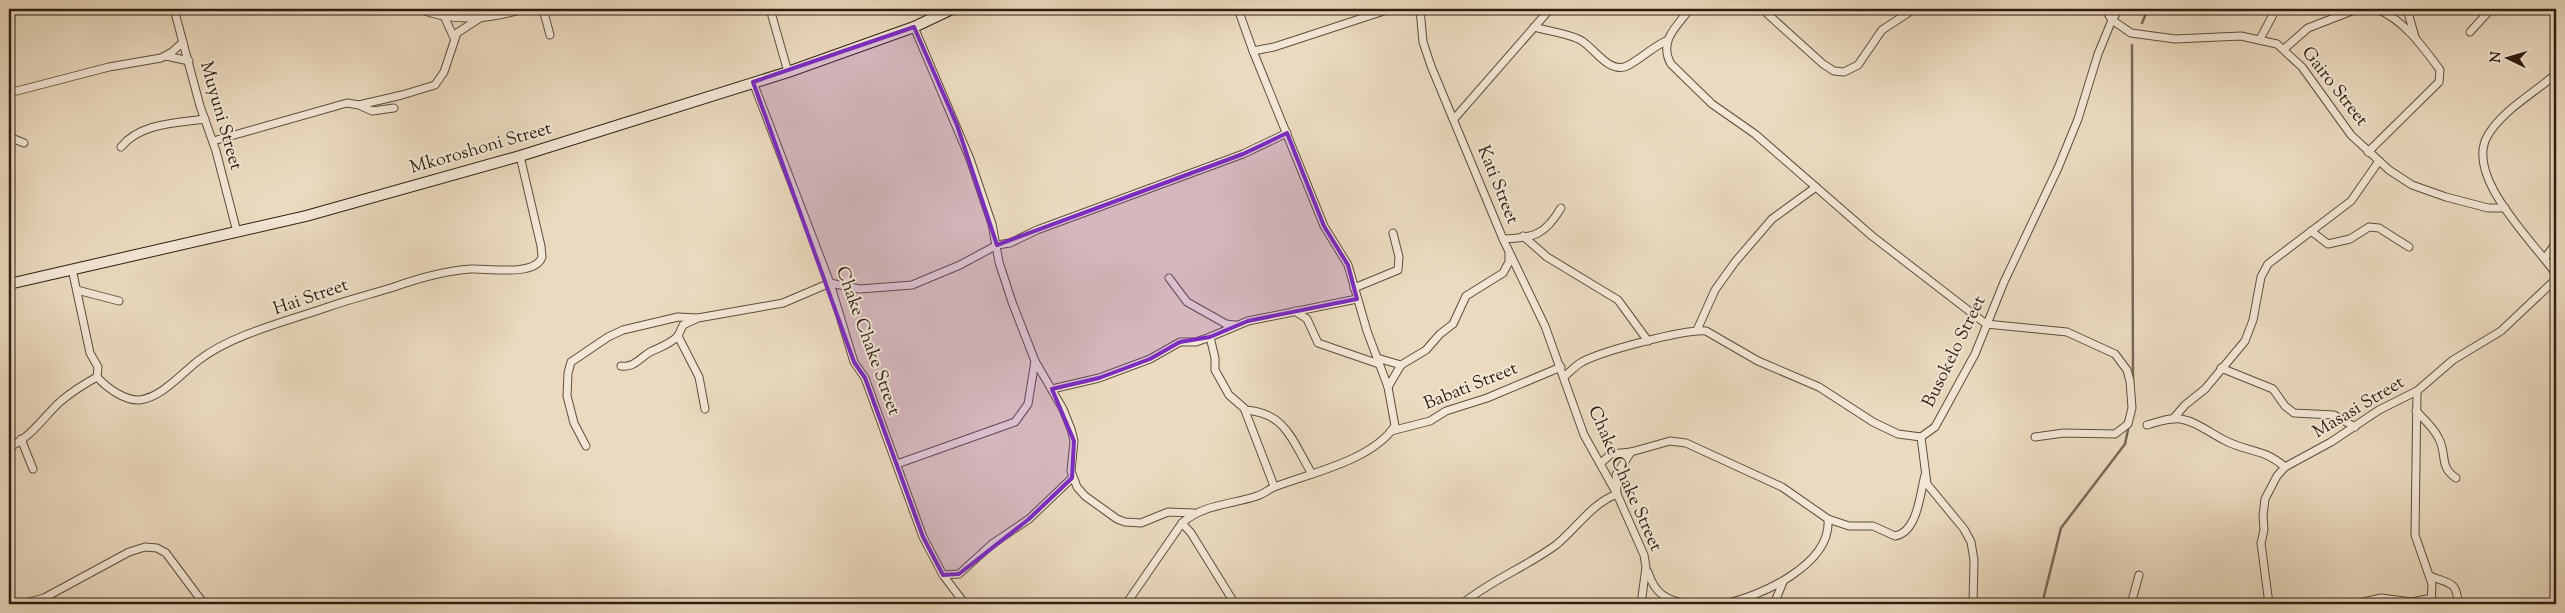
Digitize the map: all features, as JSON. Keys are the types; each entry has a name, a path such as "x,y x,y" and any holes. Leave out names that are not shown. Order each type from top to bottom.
{"street":[{"name":"Muyuni Street","path":"174,9 213,141 237,232"},
{"path":"420,9 444,16 480,18 523,9"},
{"path":"544,9 550,34"},
{"path":"770,9 788,72"},
{"name":"Mkoroshoni Street","path":"9,284 325,211 520,156 788,72 914,27 952,9"},
{"path":"914,27 957,125 988,209 1006,287 1035,361 1063,409 1074,441 1072,478 1085,496 1117,519 1125,522 1141,523 1168,512 1194,513 1260,496 1274,486 1342,463 1379,443 1391,431 1396,420 1388,387 1357,299 1348,265 1324,226 1253,51 1238,9"},
{"path":"1253,51 1390,9"},
{"name":"Kati Street","path":"1420,9 1423,42 1503,240 1546,326 1561,367"},
{"path":"1454,119 1550,9"},
{"path":"1534,27 1578,38 1607,63 1617,67 1627,66 1651,49 1666,42 1690,9"},
{"path":"1762,9 1823,64 1834,71 1844,72 1855,68 1882,30 1914,9"},
{"name":"Gairo Street","path":"2106,9 2112,20 2131,33 2175,39 2241,36 2260,39 2284,49 2302,66 2351,135 2368,152 2412,185 2477,206 2495,209 2505,208"},
{"name":"Busokelo Street","path":"1921,437 1930,432 1938,422 1975,354 1986,324 2064,156 2078,119 2098,54 2112,20 2119,9"},
{"path":"2260,39 2270,16 2276,9"},
{"path":"2284,49 2308,28 2357,9"},
{"path":"2368,152 2441,79 2440,70 2416,39 2396,20 2377,9"},
{"path":"2407,9 2416,39"},
{"path":"2470,32 2492,9"},
{"path":"444,16 454,38"},
{"path":"359,105 402,96 435,85 444,72 454,38 461,28 480,18"},
{"path":"166,56 183,42"},
{"path":"1666,42 1666,56 1671,64 1712,104 1755,134 1916,273 1986,324 2067,332 2108,349 2115,354 2127,370 2130,381 2131,415 2128,424 2117,434 2064,433 2035,437"},
{"path":"9,92 52,80 166,56 188,61"},
{"path":"2556,74 2495,126 2483,144 2482,156 2486,177 2505,208 2556,274"},
{"name":"Chake Chake Street","path":"753,82 830,283 854,362 864,378 923,536 943,575 965,604"},
{"path":"213,141 347,102 372,111 394,108"},
{"path":"121,147 146,129 205,119"},
{"path":"621,366 637,362 648,354 669,344 678,336 681,327 698,318 783,303 830,283 860,289 912,285 960,265 997,245 1010,243 1037,230 1243,154 1287,133"},
{"path":"9,136 24,143"},
{"name":"Hai Street","path":"97,377 128,399 140,400 154,395 201,358 231,341 416,278 454,270 514,270 527,268 541,260 541,246 520,156"},
{"path":"2173,419 2184,405 2205,389 2240,348 2249,332 2264,270 2280,253 2351,201 2379,161"},
{"path":"1697,330 1712,295 1735,262 1772,219 1816,187"},
{"path":"1503,240 1538,235 1548,228 1561,208"},
{"path":"2311,231 2328,244 2350,240 2363,229 2379,228 2409,247"},
{"path":"1354,288 1398,270 1399,257 1393,232"},
{"path":"1523,236 1547,257 1618,300 1648,341"},
{"path":"2545,258 2556,243"},
{"path":"1388,387 1401,364 1426,350 1440,334 1453,324 1466,296 1503,273 1509,262 1509,251"},
{"path":"9,449 77,388 97,377 98,367 90,353 72,269"},
{"path":"1168,278 1187,302 1226,324 1238,325"},
{"name":"Masasi Street","path":"2269,604 2261,544 2264,530 2263,516 2269,488 2286,467 2355,427 2379,410 2417,391 2453,360 2501,331 2556,279"},
{"path":"77,290 119,301"},
{"path":"1052,389 1099,378 1136,365 1180,342 1196,342 1248,321 1357,299"},
{"path":"1295,311 1307,319 1316,340 1321,344 1378,361 1401,364"},
{"path":"586,446 574,423 567,396 568,374 571,362 608,337 624,330 685,316 698,318"},
{"path":"1564,377 1581,362 1648,341 1697,330 1712,333 1758,361 1819,387 1874,422 1898,434 1921,437 1925,475 1929,487 1964,528 1971,542 1974,560 1973,604"},
{"path":"678,336 699,377 705,409"},
{"path":"1210,337 1215,358 1214,370 1229,395 1240,403 1245,410 1274,486"},
{"path":"897,464 1015,422 1028,404 1035,361"},
{"name":"Chake Chake Street","path":"1561,367 1584,435 1601,462 1617,494 1644,556 1646,567 1641,604"},
{"name":"Babati Street","path":"1391,431 1430,421 1446,411 1487,398 1561,367"},
{"path":"2221,368 2273,389 2285,406 2294,413 2334,416 2355,427"},
{"path":"2354,604 2381,598 2412,602 2431,601 2433,590 2430,576 2416,540 2417,391"},
{"path":"1245,410 1260,411 1278,420 1312,474"},
{"path":"2416,411 2435,432 2442,444 2443,464 2446,470 2456,478"},
{"path":"2147,424 2173,419 2197,424 2211,434 2236,446 2265,452 2286,467"},
{"path":"21,439 33,469"},
{"path":"1601,462 1611,454 1630,452 1670,442 1694,445 1729,464 1782,486 1828,519 1850,526 1873,526 1895,536 1901,535 1915,515 1925,475"},
{"path":"1462,604 1479,590 1557,544 1605,499 1617,494 1616,475 1630,452"},
{"path":"943,575 958,574 992,544 1029,519 1072,478"},
{"path":"1126,604 1182,523 1194,513"},
{"path":"1723,604 1738,601 1783,582 1800,569 1818,549 1828,530 1828,519"},
{"path":"1182,523 1191,533 1235,604"},
{"path":"22,604 44,598 129,552 146,546 157,548 166,553 204,604"},
{"path":"1646,567 1650,580 1661,596 1688,604"},
{"path":"2131,604 2139,575"},
{"path":"2430,576 2454,585 2457,589 2458,604"},
{"path":"1774,604 1783,582"}],"highlighted area":[{"path":"914,27 957,125 997,245 1243,154 1287,133 1324,226 1348,265 1357,299 1248,321 1210,337 1180,342 1150,359 1099,378 1052,389 1074,441 1072,478 1029,519 959,574 943,575 923,537 865,378 854,362 753,82"}],"waterway":[{"path":"2142,23 2148,9"},
{"path":"2132,45 2133,380"},
{"path":"2042,604 2061,528 2125,444 2129,425"}]}
